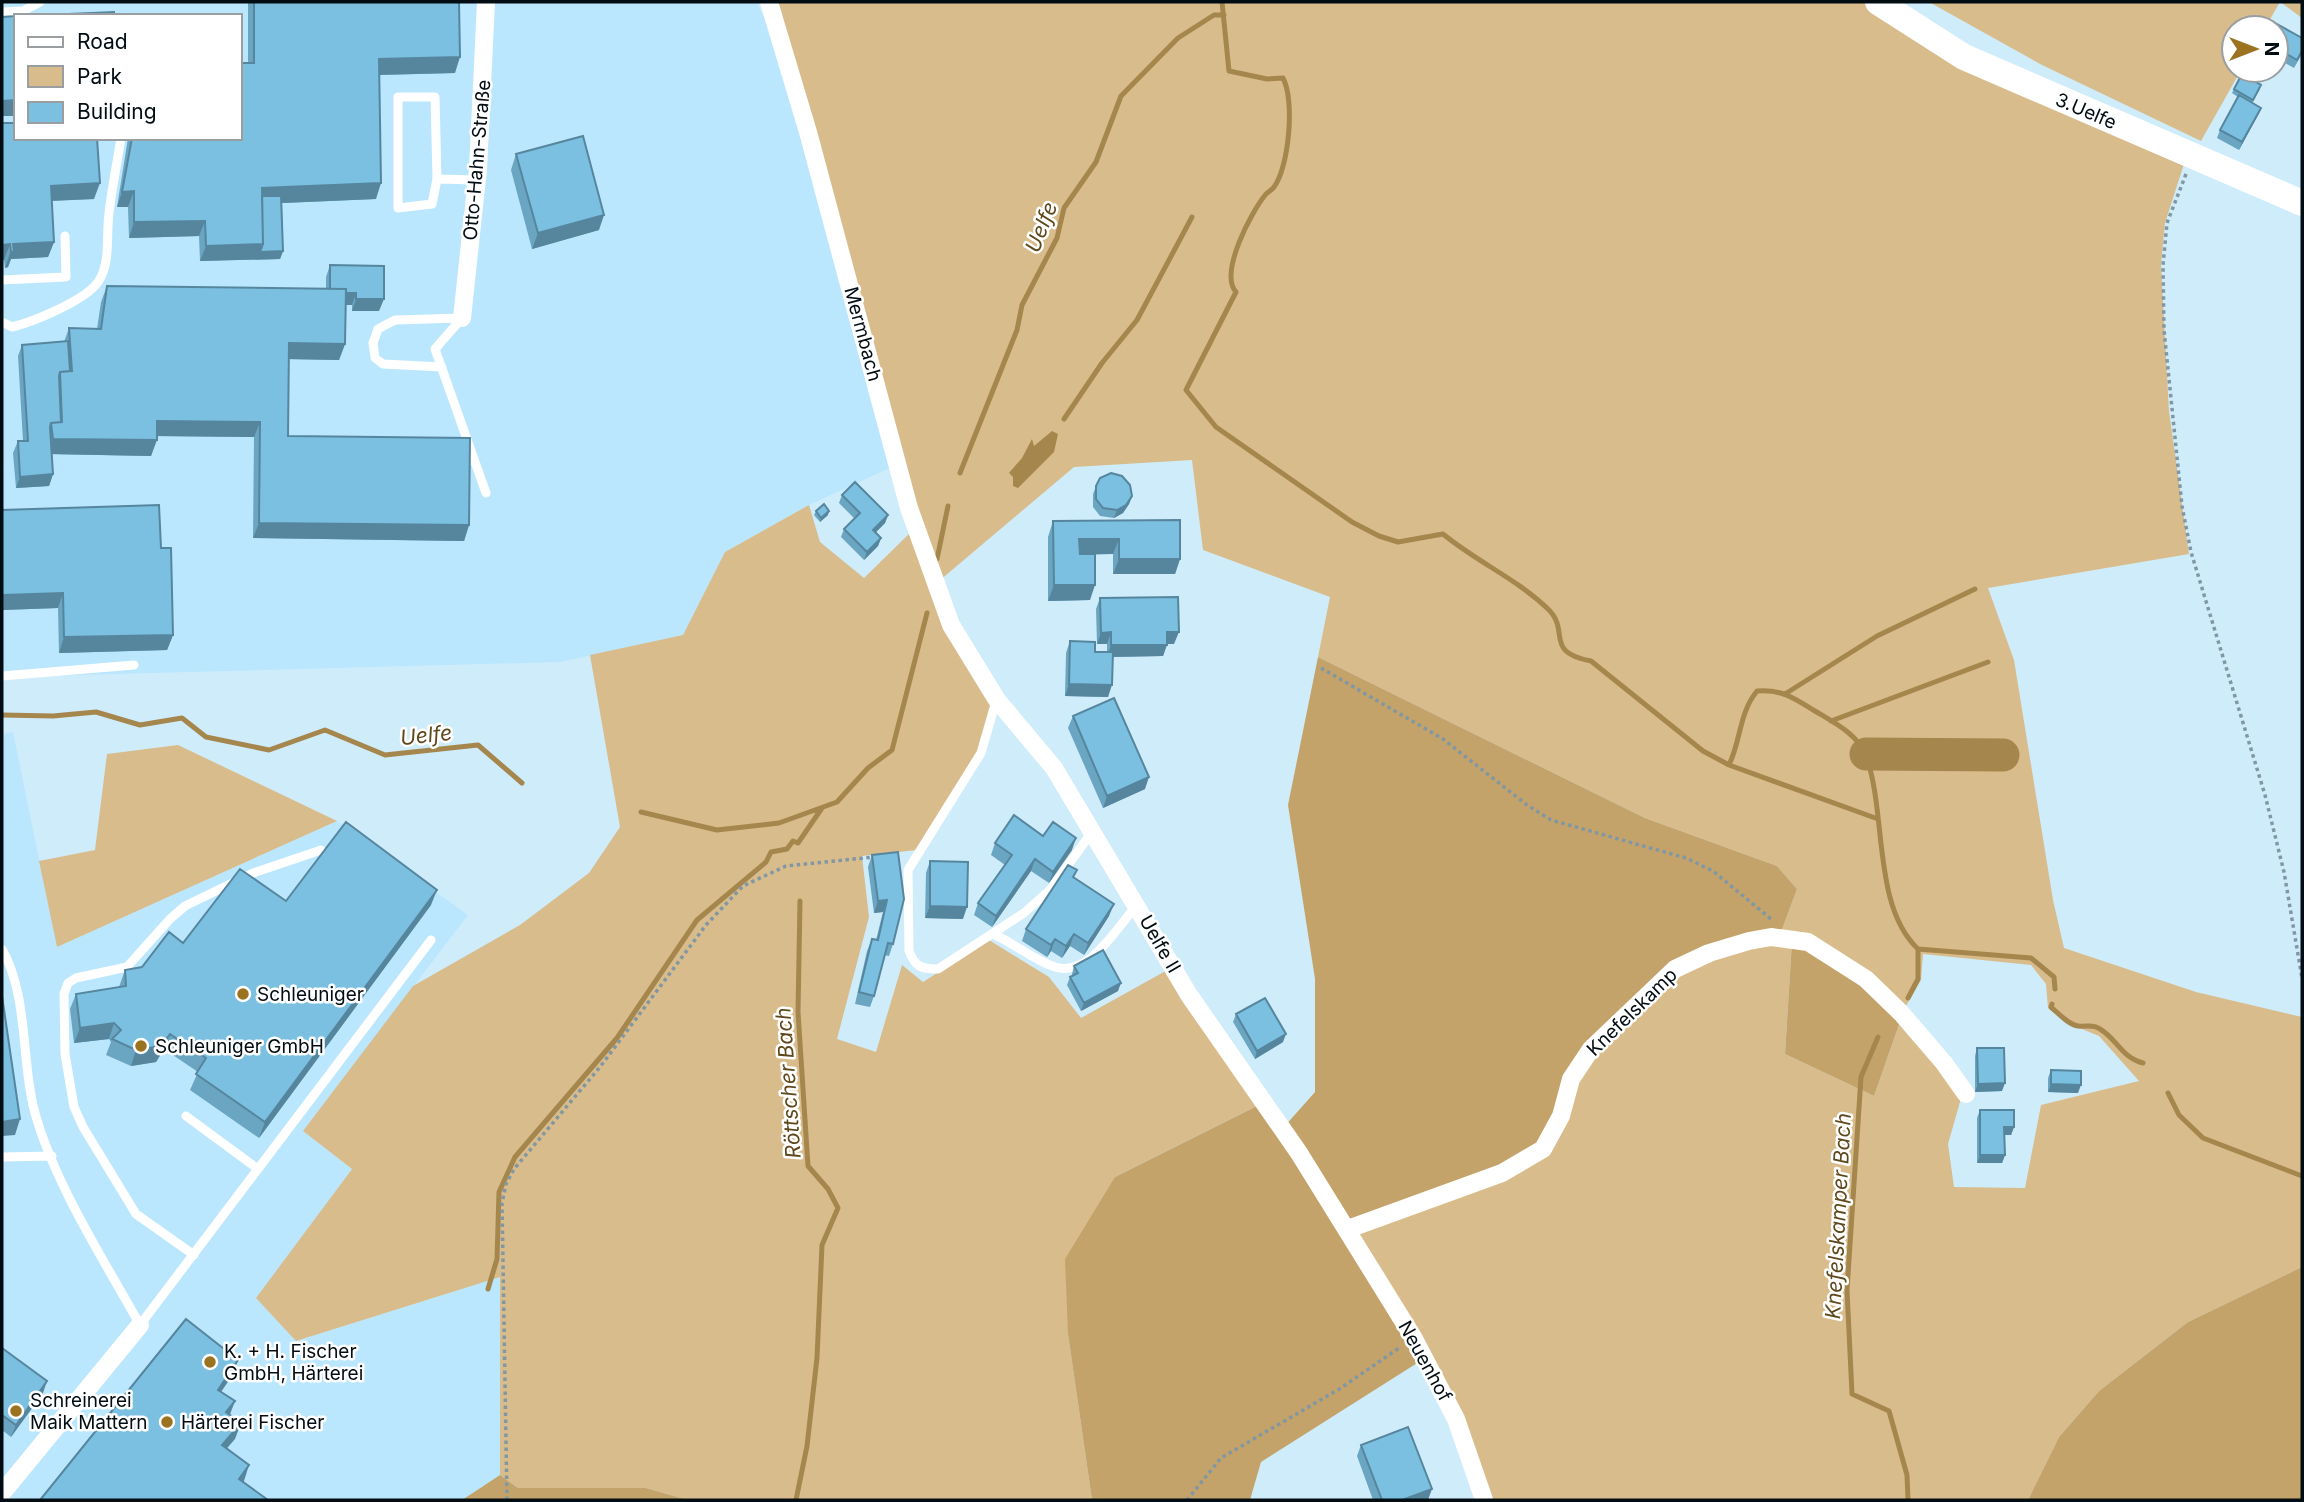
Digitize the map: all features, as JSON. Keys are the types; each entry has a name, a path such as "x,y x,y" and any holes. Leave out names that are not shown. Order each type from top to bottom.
{"street":[{"name":"Otto-Hahn-Straße","path":"462,318 477,180 486,2"},
{"name":"Mermbach","path":"769,2 808,132 916,530 939,595 971,660"},
{"name":"3.Uelfe","path":"1878,2 1964,57 2302,203"},
{"name":"Uelfe II","path":"971,660 997,700 1040,748 1216,1037 1299,1153 1348,1229"},
{"name":"Knefelskamp","path":"1348,1229 1502,1173 1532,1157 1543,1149 1554,1132 1579,1064 1675,969 1709,953 1749,941 1784,938 1817,946 1866,979 1901,1013 1944,1063 1966,1094"},
{"name":"Neuenhof","path":"1348,1229 1413,1337 1456,1419 1484,1500"},
{"path":"2,1493 140,1325"}],"lane":[{"path":"2,12 23,11 40,2"},
{"path":"398,97 435,97 436,179 432,204 398,208 398,97"},
{"path":"2,322 12,327 23,324 80,297 97,284 105,269 109,212 121,140"},
{"path":"436,179 477,180"},
{"path":"2,280 66,277 65,236"},
{"path":"462,318 435,349 486,493"},
{"path":"442,367 383,364 375,358 373,343 377,329 395,320 462,318"},
{"path":"2,676 134,665"},
{"path":"997,700 981,753 908,870 906,879 909,951 913,963 923,969 938,969 993,934 1050,890 1093,831"},
{"path":"194,1255 136,1214 83,1127 74,1107 65,1054 64,993 68,983 76,978 127,967 185,906 253,873 321,850"},
{"path":"993,934 1054,967 1067,969 1093,956 1137,905"},
{"path":"2,949 14,981 37,1119 85,1225 140,1325 431,940"},
{"path":"186,1116 258,1169"},
{"path":"2,1157 52,1156"}],"path":[{"path":"2194,156 2167,223 2163,265 2164,330 2182,506 2191,552 2265,795 2284,872 2302,978"},
{"path":"1321,668 1443,738 1527,805 1551,820 1651,846 1713,871 1762,911 1784,938"},
{"path":"507,1500 504,1474 502,1203 506,1184 514,1169 600,1067 706,925 743,886 786,866 880,857"},
{"path":"1187,1500 1221,1458 1341,1388 1413,1337"}],"shaded area":[{"path":"2,2 757,2 778,49 894,466 809,505 725,552 683,635 561,662 2,677"},
{"path":"1052,431 1058,434 1054,452 1018,488 1013,486 1013,477 1009,473 1022,458 1032,439 1034,446"},
{"path":"1318,657 1645,818 1777,866 1797,889 1780,935 1709,950 1606,1031 1559,1116 1531,1155 1348,1226 1283,1128 1315,1092 1315,979 1288,805"},
{"path":"13,732 57,947 337,821 468,915 303,1131 352,1169 257,1298 296,1341 500,1277 500,1475 462,1500 2,1500 2,734"},
{"path":"1792,941 1816,948 1901,1019 1874,1096 1785,1054"},
{"path":"1259,1105 1422,1360 1261,1462 1250,1500 1092,1500 1068,1334 1065,1259 1115,1177"},
{"path":"2302,1267 2302,1500 2028,1500 2059,1437 2099,1391 2188,1322"},
{"path":"500,1475 518,1488 646,1488 688,1500 462,1500"}],"green space":[{"path":"776,2 1863,2 1961,64 2184,164 2165,223 2161,265 2169,411 2189,554 1988,588 2014,660 2053,900 2064,948 2196,992 2302,1017 2302,1267 2188,1322 2099,1391 2059,1437 2028,1500 1490,1500 1473,1452 1439,1373 1354,1232 1458,1190 1515,1171 1536,1160 1553,1142 1559,1131 1578,1077 1592,1051 1676,971 1748,944 1771,939 1792,941 1785,1054 1874,1096 1901,1019 1962,1095 1948,1144 1954,1187 2025,1188 2041,1105 2139,1081 2099,1036 2065,1022 2048,1008 2046,984 2031,965 1923,954 1921,980 1903,1011 1862,974 1831,952 1815,943 1780,935 1797,889 1777,866 1645,818 1318,657 1330,597 1203,550 1192,460 1074,467 939,581 898,450"},
{"path":"1929,2 2280,2 2273,14 2220,14 2220,84 2233,84 2201,141 2042,65"},
{"path":"2280,2 2302,2 2302,18"},
{"path":"809,505 820,542 864,578 912,531 993,700 978,752 917,850 862,856 869,917 837,1039 876,1052 902,965 923,982 989,940 1049,977 1081,1018 1171,968 1259,1105 1115,1177 1068,1334 1092,1500 688,1500 646,1488 518,1488 500,1475 500,1277 296,1341 256,1298 352,1169 303,1131 413,986 520,925 589,873 620,827 590,655 683,635 725,552"},
{"path":"178,745 337,821 57,947 39,861 95,850 107,754"}],"building":[{"path":"254,2 459,2 460,57 379,59 381,183 262,188 263,244 206,246 205,221 134,222 134,191 122,192 132,140 242,140 242,63 254,63"},
{"path":"114,12 114,14 68,14"},
{"path":"14,16 14,100 2,101 2,17"},
{"path":"2290,31 2302,38 2302,51 2297,60 2290,56"},
{"path":"2237,84 2261,85 2253,100 2234,89"},
{"path":"2239,95 2261,108 2242,142 2220,130"},
{"path":"2,123 14,123 14,140 97,140 100,183 51,186 54,242 13,244 14,252 11,252 10,244 2,245"},
{"path":"583,136 604,215 538,233 516,154"},
{"path":"262,196 281,196 283,251 260,252 263,244"},
{"path":"330,265 384,266 384,299 356,299 356,293 346,293 346,289 330,289"},
{"path":"107,286 346,289 345,344 289,343 288,436 470,438 469,525 259,523 260,422 157,421 157,440 53,439 51,423 62,422 60,372 72,371 69,328 101,329"},
{"path":"68,341 70,371 60,372 59,376 61,422 51,423 50,427 53,474 20,477 18,441 28,441 22,345"},
{"path":"1111,473 1122,476 1130,485 1132,496 1126,505 1117,510 1103,508 1096,499 1096,486 1100,478"},
{"path":"855,482 888,515 873,530 881,538 867,552 844,529 860,513 842,495"},
{"path":"824,504 829,511 821,518 816,511"},
{"path":"159,505 161,548 171,548 173,635 64,637 63,593 2,595 2,510"},
{"path":"1180,520 1180,559 1119,559 1119,539 1079,539 1080,554 1095,554 1095,585 1054,585 1053,521"},
{"path":"1178,597 1179,632 1167,632 1167,645 1111,645 1111,632 1101,633 1100,598"},
{"path":"1070,641 1095,642 1095,652 1113,652 1112,685 1069,684"},
{"path":"1114,698 1149,777 1107,796 1073,716"},
{"path":"1014,815 1043,836 1053,822 1076,838 1053,872 1035,859 996,916 978,903 1012,855 995,843"},
{"name":"Schleuniger","path":"346,822 437,890 265,1122 196,1074 206,1058 170,1034 161,1046 136,1050 112,1039 121,1030 114,1023 80,1028 76,994 126,986 125,970 142,967 169,932 183,943 240,869 286,901"},
{"path":"898,852 904,899 893,944 888,943 874,996 859,992 872,939 878,940 887,900 878,901 872,855"},
{"path":"930,861 968,862 967,907 930,906"},
{"path":"1068,865 1077,870 1073,877 1114,904 1088,943 1074,934 1066,946 1055,939 1051,945 1026,929"},
{"path":"1103,950 1121,983 1084,1003 1070,977 1078,973 1074,966"},
{"path":"2,996 20,1119 2,1122"},
{"path":"1265,998 1286,1034 1257,1051 1236,1014"},
{"path":"1977,1048 2004,1048 2005,1083 1978,1084"},
{"path":"2051,1070 2081,1071 2081,1085 2051,1084"},
{"path":"1980,1110 2014,1110 2014,1127 2004,1127 2005,1155 1980,1155"},
{"name":"Härterei Fischer","path":"186,1319 238,1360 218,1390 235,1401 226,1412 241,1423 222,1445 249,1465 239,1479 268,1500 40,1500"},
{"name":"Schreinerei Maik Mattern","path":"2,1348 47,1381 16,1425 2,1415"},
{"path":"1408,1427 1432,1489 1402,1500 1382,1500 1361,1445"}],"waterway":[{"path":"1222,2 1229,71 1267,79 1283,78 1289,101 1289,133 1279,177 1245,228 1234,257 1231,271 1236,292 1186,390 1216,427 1352,522 1398,542 1443,534 1523,589 1554,617 1562,646 1567,652 1591,661 1703,751 1729,765 1743,717 1757,691 1774,691 1788,695 1845,730 1863,748 1866,756 1877,804 1883,858 1893,909 1903,931 1918,949"},
{"name":"Uelfe","path":"960,473 1017,330 1022,305 1057,238 1064,208 1096,162 1121,96 1178,38 1214,15 1224,15"},
{"path":"1064,419 1102,363 1137,320 1192,217"},
{"name":"Uelfe","path":"937,559 948,506"},
{"path":"1785,694 1877,636 1975,589"},
{"name":"Uelfe","path":"641,812 717,830 779,823 837,802 868,768 892,750 927,613"},
{"path":"1831,721 1988,662"},
{"name":"Uelfe","path":"2,715 53,716 96,712 140,725 182,718 206,737 269,750 325,730 385,755 478,745 522,783"},
{"path":"1866,754 2003,755"},
{"path":"1729,765 1878,819"},
{"path":"488,1289 497,1259 499,1192 515,1157 617,1038 697,920 766,862 771,852 787,849 793,841 798,843 822,808"},
{"name":"Röttscher Bach","path":"796,1500 807,1446 817,1358 822,1245 838,1208 828,1189 808,1166 798,1012 800,901"},
{"path":"1918,949 2031,958 2054,977 2055,989"},
{"name":"Knefelskamper Bach","path":"1908,998 1918,979 1918,949"},
{"path":"2052,1004 2051,1007 2067,1021 2078,1026 2097,1027 2130,1057 2143,1063"},
{"name":"Knefelskamper Bach","path":"1878,1037 1861,1077 1847,1290 1852,1394 1889,1411 1907,1475 1908,1500"},
{"path":"2168,1093 2179,1115 2203,1138 2302,1176"}],"place":[{"name":"Schleuniger","path":"243,994"},
{"name":"Schleuniger GmbH","path":"141,1046"},
{"name":"K. + H. Fischer GmbH, Härterei","path":"210,1362"},
{"name":"Schreinerei Maik Mattern","path":"16,1411"},
{"name":"Härterei Fischer","path":"167,1422"}]}
